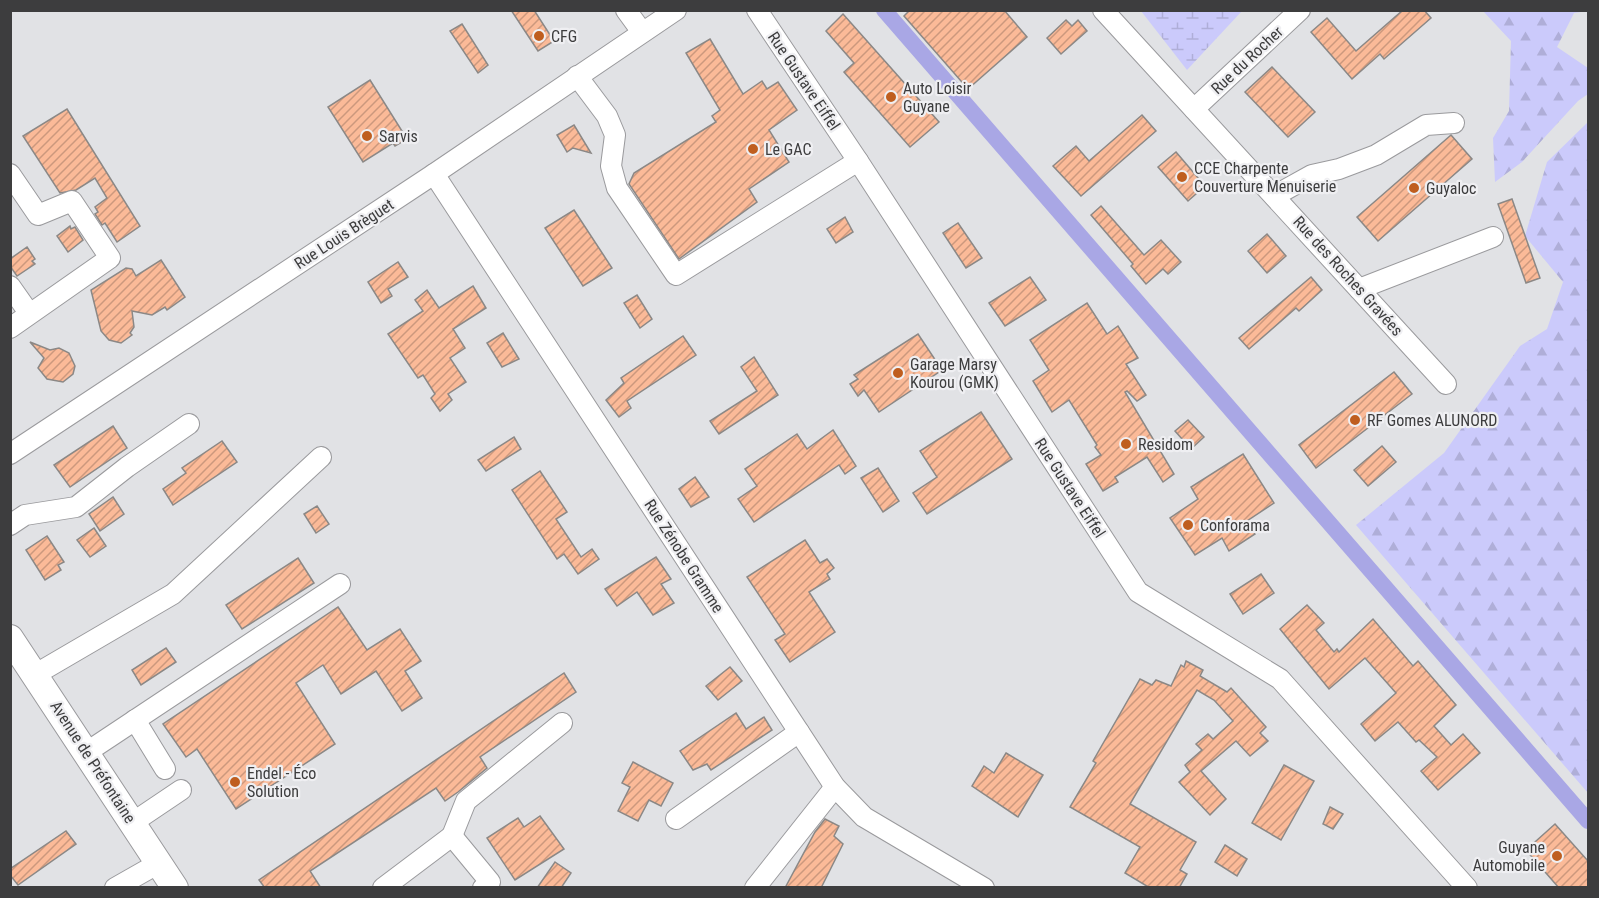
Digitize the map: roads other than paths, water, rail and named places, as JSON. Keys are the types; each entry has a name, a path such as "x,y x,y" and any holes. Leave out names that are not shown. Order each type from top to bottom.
{"main road":[{"name":"Avenue de Préfontaine","path":"10,638 36,674 175,888"}],"street":[{"path":"626,10 642,33"},
{"name":"Rue Louis Brèguet","path":"10,454 434,174 676,10"},
{"name":"Rue Gustave Eiffel","path":"757,10 1138,592 1280,679 1467,888"},
{"name":"Rue des Roches Gravées","path":"1103,10 1446,384"},
{"name":"Rue du Rocher","path":"1194,109 1300,10"},
{"path":"578,76 607,116 615,135 611,166 617,188 676,275 858,161"},
{"path":"1274,196 1312,175 1340,169 1376,155 1426,125 1454,123"},
{"path":"10,174 38,215 72,201 110,258 10,328"},
{"name":"Rue Zénobe Gramme","path":"434,174 835,787 864,817 984,888"},
{"path":"1359,290 1493,237"},
{"path":"10,286 29,313"},
{"path":"10,525 25,515 76,507 127,467 189,424"},
{"path":"36,674 173,594 321,457"},
{"path":"87,752 340,584"},
{"path":"135,720 165,769"},
{"path":"383,888 452,836 466,801 562,723"},
{"path":"676,819 799,732"},
{"path":"755,888 835,787"},
{"path":"132,823 181,790"},
{"path":"452,836 490,882 483,888"},
{"path":"116,888 159,863"}],"waterway":[{"path":"884,10 1588,821"}],"place":[{"name":"CFG","path":"539,36"},
{"name":"Auto Loisir Guyane","path":"891,97"},
{"name":"Sarvis","path":"367,136"},
{"name":"Le GAC","path":"753,149"},
{"name":"CCE Charpente Couverture Menuiserie","path":"1182,177"},
{"name":"Guyaloc","path":"1414,188"},
{"name":"Garage Marsy Kourou (GMK)","path":"898,373"},
{"name":"RF Gomes ALUNORD","path":"1355,420"},
{"name":"Residom","path":"1126,444"},
{"name":"Conforama","path":"1188,525"},
{"name":"Endel - Éco Solution","path":"235,782"},
{"name":"Guyane Automobile","path":"1557,856"}]}
